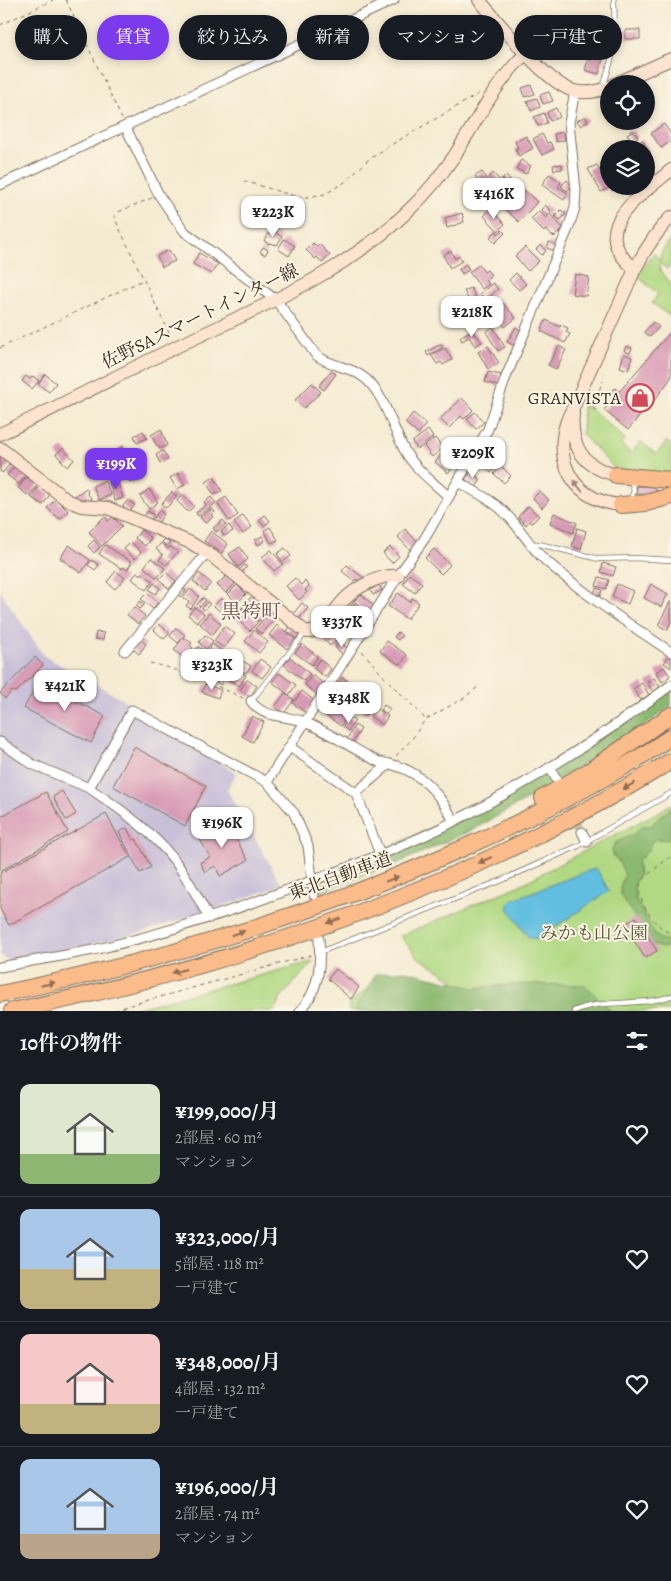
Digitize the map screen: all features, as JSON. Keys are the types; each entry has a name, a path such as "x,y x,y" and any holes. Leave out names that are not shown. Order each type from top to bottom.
{"highway":[{"path":"620,476 671,480"},
{"path":"621,505 646,503 671,496"},
{"path":"456,851 589,771 671,715"},
{"name":"東北自動車道","path":"0,994 95,974 157,958 234,935 378,884 501,831 595,783 671,737"},
{"path":"12,1011 162,976 240,953 352,914 510,848 604,800 671,761"}],"main road":[{"path":"479,0 514,39"},
{"path":"636,75 671,59"},
{"name":"佐野SAスマートインター線","path":"0,434 276,300 338,266 408,212 424,195 454,156 495,90 519,60"},
{"path":"532,60 561,85 574,91 586,92 600,89"},
{"path":"634,269 624,261 615,245 614,238 617,222 628,207 671,170"},
{"path":"621,505 598,501 584,494 568,472 564,460 563,433 566,418 574,406 634,269 662,225 671,217"},
{"path":"574,406 572,431 575,445 583,457 594,466 603,472 620,476"},
{"path":"0,448 68,500 81,506 108,508 191,543 207,553 306,632 318,630 347,597 360,588 392,575 398,576"}],"street":[{"path":"0,185 394,0"},
{"path":"267,782 398,576 425,538 488,429 506,377 575,208 576,190 569,123 574,91"},
{"path":"125,126 159,194 186,232 276,300 316,355 323,361 357,372 373,387 405,452 414,464 449,498"},
{"path":"458,482 502,510 534,550 546,561 594,599 671,652"},
{"path":"125,651 207,553"},
{"path":"0,967 93,950 209,918 313,881 380,854 454,821 550,768 641,708 671,684"},
{"path":"251,701 263,713 306,722 364,755 416,774 444,801 454,821"},
{"path":"89,788 132,710 267,782 294,814 308,846 314,895"},
{"path":"0,742 32,764 89,788 128,815 166,849 190,883 209,918"},
{"path":"290,747 356,792 380,854"},
{"path":"356,792 389,764"},
{"path":"550,768 558,782"},
{"path":"582,832 587,842"},
{"path":"300,1011 308,1007 319,978 319,939"}],"lane":[{"path":"608,75 615,38 614,0"},
{"path":"620,476 631,481 633,490 630,499 621,505"},
{"path":"531,544 539,544 599,559 671,560"},
{"path":"251,701 306,632"},
{"path":"320,952 500,881 587,842 671,793"},
{"path":"574,1011 584,1007 642,1002 671,996"}],"path":[{"path":"0,26 53,0"},
{"path":"66,0 125,126"},
{"path":"244,181 301,198 325,194 345,182 368,160 389,146 484,91 495,90"},
{"path":"159,194 114,215 170,335"},
{"path":"0,348 144,280"},
{"path":"596,410 592,407 603,381"},
{"path":"356,644 425,720"},
{"path":"150,663 213,684 251,701"},
{"path":"389,764 412,739 425,720 464,698 478,686"},
{"path":"671,857 644,879 640,884 639,890 642,900 654,922 662,930 671,933"},
{"path":"115,1011 320,952"}],"shaded area":[{"path":"0,591 44,656 133,705 236,773 227,790 282,885 130,936 9,961 0,955"}],"green space":[{"path":"671,238 671,264 667,269 660,263 659,268 671,284 671,317 652,303 658,294 637,276 654,253 660,261 661,253"},
{"path":"583,405 595,412 625,439 621,445 631,453 641,442 656,454 667,441 671,445 671,475 628,471 613,467 582,434"},
{"path":"671,687 671,706 641,728 535,795 474,829 396,864 318,893 317,886 320,879 531,782"},
{"name":"みかも山公園","path":"671,804 671,1011 349,1011 349,1004 366,990 455,981 419,958 400,936 520,885"},
{"path":"671,808 671,840 657,839 651,842 649,849 637,862 639,874 635,881 634,891 636,900 654,933 660,939 671,941 671,946 662,948 651,944 623,898 620,888 625,875 618,860 613,856 612,849 615,843 634,834 642,826 651,826"},
{"path":"314,961 282,996 274,1011 127,1011"},
{"path":"406,971 474,988 521,984 585,985 611,1011 356,1011 357,1004 376,974"}],"water":[{"path":"596,868 609,891 537,939 528,937 508,908 511,900"}],"building":[{"path":"625,30 640,30 640,39 625,39"},
{"path":"588,60 603,60 599,74 585,70"},
{"path":"531,85 535,94 525,97 522,88"},
{"path":"549,92 553,101 543,104 540,95"},
{"path":"537,98 540,107 531,111 527,101"},
{"path":"556,108 560,117 550,121 547,112"},
{"path":"544,113 547,123 538,126 534,117"},
{"path":"585,116 588,121 581,126 577,121"},
{"path":"664,124 671,134 671,141 661,148 651,133"},
{"path":"633,130 638,137 631,140 627,134"},
{"path":"563,132 565,140 556,142 554,134"},
{"path":"542,134 547,143 550,142 554,149 542,155 533,139"},
{"path":"526,136 533,148 519,156 515,149 518,148 515,142"},
{"path":"521,160 531,166 526,174 516,169"},
{"path":"562,164 562,169 554,170 553,165"},
{"path":"597,165 600,171 600,190 588,169"},
{"path":"482,172 486,177 478,182 475,176"},
{"path":"493,173 508,189 499,197 484,181"},
{"path":"549,174 561,182 558,187 568,193 564,200 542,185"},
{"path":"506,176 510,180 506,183 502,179"},
{"path":"567,180 572,186 567,191 561,186"},
{"path":"514,183 520,190 514,194 509,187"},
{"path":"523,189 537,202 519,222 505,209"},
{"path":"545,205 551,211 547,215 541,210"},
{"path":"491,209 505,224 498,231 484,216"},
{"path":"561,210 566,214 560,220 555,216"},
{"path":"539,211 546,218 550,214 563,228 554,237 546,230 544,232 531,219"},
{"path":"462,213 464,222 447,228 445,218"},
{"path":"272,228 282,237 277,245 264,241"},
{"path":"502,230 505,233 495,243 490,237 496,231 498,234"},
{"path":"284,239 295,246 289,256 278,249"},
{"path":"549,242 557,245 555,251 547,248"},
{"path":"313,243 317,247 319,244 330,255 322,263 317,257 315,259 306,250"},
{"path":"541,245 546,251 542,255 536,249"},
{"path":"263,247 268,250 265,255 260,252"},
{"path":"525,247 539,261 528,271 515,256"},
{"path":"169,250 175,261 162,267 157,256"},
{"path":"451,251 455,259 459,256 462,261 450,268 443,255"},
{"path":"199,253 218,264 211,274 193,264"},
{"path":"466,264 469,270 462,274 459,269"},
{"path":"479,265 484,272 487,270 491,275 485,280 489,284 482,289 469,272"},
{"path":"516,273 526,284 519,290 509,280"},
{"path":"575,274 589,277 586,296 572,294"},
{"path":"493,283 498,289 486,300 480,294"},
{"path":"471,288 479,304 473,308 464,291"},
{"path":"501,301 516,318 505,327 490,310"},
{"path":"546,320 560,327 561,325 568,328 566,332 570,334 565,343 541,331"},
{"path":"653,322 659,327 650,337 644,332"},
{"path":"493,327 505,347 498,351 486,332"},
{"path":"516,327 523,332 515,346 507,342"},
{"path":"470,331 474,332 482,342 475,346 469,337 462,341 460,337"},
{"path":"671,331 671,378 654,401 628,430 604,410 614,398 610,394 615,388 619,392"},
{"path":"441,344 443,347 428,356 426,352"},
{"path":"488,346 499,363 488,369 478,352"},
{"path":"559,346 566,350 556,369 548,365"},
{"path":"626,346 632,348 630,353 624,351"},
{"path":"445,348 452,360 443,365 441,362 437,364 431,355"},
{"path":"624,354 632,357 628,370 620,367"},
{"path":"331,371 336,374 324,390 319,386"},
{"path":"488,372 501,375 498,386 485,382"},
{"path":"45,374 56,383 49,392 38,384"},
{"path":"26,376 30,379 33,376 39,381 32,389 22,381"},
{"path":"312,383 321,392 304,408 295,400"},
{"path":"462,398 473,410 464,419 461,416 449,428 440,419"},
{"path":"475,412 484,422 476,429 467,419"},
{"path":"413,413 426,424 418,434 405,423"},
{"path":"161,429 167,445 160,449 151,435"},
{"path":"428,430 433,437 418,449 412,442"},
{"path":"143,431 147,438 137,443 134,436"},
{"path":"435,438 443,448 432,457 424,446"},
{"path":"123,446 128,455 123,458 118,449"},
{"path":"63,448 74,460 67,467 56,454"},
{"path":"163,451 168,459 160,463 156,455"},
{"path":"443,453 456,464 448,473 435,462"},
{"path":"485,453 498,464 491,473 478,461"},
{"path":"112,454 117,464 107,469 102,459"},
{"path":"0,455 10,464 2,473 0,471"},
{"path":"129,458 142,477 130,483 119,463"},
{"path":"501,466 511,476 504,483 494,474"},
{"path":"14,467 26,476 19,484 7,475"},
{"path":"471,472 481,480 476,487 465,479"},
{"path":"178,473 185,485 177,489 170,478"},
{"path":"28,475 39,483 29,496 18,488"},
{"path":"214,477 222,491 214,495 206,482"},
{"path":"117,480 123,498 115,501 109,483"},
{"path":"105,481 111,495 99,500 93,486"},
{"path":"39,486 50,494 43,505 31,497"},
{"path":"637,486 656,487 656,495 637,494"},
{"path":"86,488 87,493 92,499 87,502 78,500 75,496"},
{"path":"149,489 158,502 149,509 140,496"},
{"path":"540,491 549,500 542,508 533,498"},
{"path":"172,492 177,497 166,508 161,504"},
{"path":"182,494 194,506 188,512 177,501"},
{"path":"211,497 216,503 198,516 196,513 206,505 204,502"},
{"path":"226,497 238,515 229,521 217,503"},
{"path":"56,499 68,511 60,519 47,508"},
{"path":"128,500 135,505 129,512 123,506"},
{"path":"528,506 539,516 532,523 529,521 526,525 518,517"},
{"path":"212,508 215,512 211,515 213,517 205,523 200,517"},
{"path":"159,510 164,514 158,523 153,520"},
{"path":"148,511 154,515 150,521 143,517"},
{"path":"554,513 577,523 573,533 550,523"},
{"path":"243,515 252,527 243,534 234,523"},
{"path":"265,515 270,521 264,526 259,520"},
{"path":"105,516 108,521 113,517 122,526 102,546 89,532"},
{"path":"223,520 226,524 216,532 213,528"},
{"path":"229,525 233,531 224,536 221,531"},
{"path":"270,527 278,540 271,543 264,530"},
{"path":"577,528 586,531 581,549 572,546"},
{"path":"405,529 418,542 410,550 398,537"},
{"path":"141,530 151,538 145,546 135,538"},
{"path":"211,531 228,544 222,553 204,541"},
{"path":"262,536 265,541 258,545 255,540"},
{"path":"165,539 170,543 166,546 162,542"},
{"path":"94,540 100,547 94,553 88,546"},
{"path":"131,542 141,552 135,559 124,549"},
{"path":"161,543 168,549 170,546 178,552 166,565 159,560 163,555 156,549"},
{"path":"69,545 90,560 81,573 60,558"},
{"path":"105,545 132,562 127,570 123,567 122,569 99,554"},
{"path":"240,547 248,559 238,567 229,554"},
{"path":"390,547 399,556 392,563 383,553"},
{"path":"285,548 291,556 283,562 277,554"},
{"path":"434,549 450,565 441,574 425,558"},
{"path":"271,550 283,564 274,571 262,557"},
{"path":"151,558 165,568 157,578 144,567"},
{"path":"92,560 99,565 95,570 88,565"},
{"path":"603,563 616,567 613,576 601,572"},
{"path":"244,565 247,567 241,573 238,571"},
{"path":"347,565 364,578 361,583 356,579 354,581 342,571"},
{"path":"116,571 125,578 115,589 107,582"},
{"path":"137,572 140,575 142,573 153,581 146,590 132,579"},
{"path":"166,572 176,581 169,589 159,579"},
{"path":"199,573 211,583 205,591 193,581"},
{"path":"409,574 422,583 415,593 403,584"},
{"path":"227,575 235,584 226,593 217,585"},
{"path":"599,577 609,580 606,589 596,586"},
{"path":"295,578 301,585 305,581 309,586 305,590 307,592 299,600 286,586"},
{"path":"154,583 160,588 156,594 149,590"},
{"path":"617,584 633,591 628,604 612,597"},
{"path":"651,584 668,594 661,607 644,598"},
{"path":"237,585 246,594 237,603 228,594"},
{"path":"379,585 382,590 373,595 370,590"},
{"path":"181,587 186,591 181,597 176,593"},
{"path":"596,588 602,590 600,596 594,594"},
{"path":"190,589 199,596 191,609 186,606 189,602 183,598"},
{"path":"147,593 158,602 153,609 141,599"},
{"path":"398,593 410,602 412,598 419,603 407,619 388,606"},
{"path":"361,594 374,606 367,613 354,601"},
{"path":"252,596 269,610 259,621 242,607"},
{"path":"203,598 206,600 200,607 197,604"},
{"path":"221,598 231,607 224,615 214,606"},
{"path":"671,600 671,622 667,630 658,625"},
{"path":"140,601 144,605 140,609 136,606"},
{"path":"207,602 210,604 204,610 202,608"},
{"path":"302,603 308,608 298,620 292,615"},
{"path":"353,603 358,608 351,615 346,610"},
{"path":"134,607 145,616 138,624 127,615"},
{"path":"195,607 204,614 197,622 188,615"},
{"path":"242,608 258,622 250,631 234,617"},
{"path":"342,610 351,618 343,627 334,620"},
{"path":"270,611 277,616 262,634 255,629"},
{"path":"209,613 221,624 212,635 200,624"},
{"path":"334,623 341,630 336,635 339,638 330,646 320,636"},
{"path":"159,624 170,633 164,639 154,630"},
{"path":"277,625 295,639 287,649 269,635"},
{"path":"224,626 235,634 224,648 214,641"},
{"path":"290,627 299,634 296,639 287,631"},
{"path":"176,628 185,635 183,637 192,643 190,645 193,648 185,659 174,650 182,639 178,643 170,636"},
{"path":"254,630 268,642 259,653 245,641"},
{"path":"96,632 104,633 103,640 95,639"},
{"path":"398,632 402,636 398,640 394,637"},
{"path":"205,635 213,641 206,649 199,642"},
{"path":"140,639 146,644 139,654 133,649"},
{"path":"340,641 348,649 343,655 335,647"},
{"path":"387,641 407,655 400,665 380,651"},
{"path":"212,644 223,651 219,658 208,651"},
{"path":"302,644 318,657 312,665 295,653"},
{"path":"198,647 209,653 204,661 193,655"},
{"path":"669,656 671,658 671,668 664,663"},
{"path":"35,657 43,665 16,692 12,691 5,699 0,693"},
{"path":"290,657 310,674 304,681 284,665"},
{"path":"239,659 251,666 246,673 235,666"},
{"path":"260,659 271,667 262,678 252,671"},
{"path":"320,659 331,669 325,677 313,668"},
{"path":"225,663 230,666 221,685 216,682"},
{"path":"231,667 246,675 240,686 225,678"},
{"path":"664,667 670,676 662,682 656,672"},
{"path":"279,673 296,685 289,695 272,682"},
{"path":"312,675 327,686 319,696 305,685"},
{"path":"342,677 363,692 357,701 345,692 340,700 331,694"},
{"path":"654,678 660,687 653,692 647,682"},
{"path":"247,680 257,686 250,697 240,690"},
{"path":"38,682 105,716 91,743 24,708"},
{"path":"642,683 649,695 641,700 633,689"},
{"path":"205,684 221,690 218,698 202,692"},
{"path":"302,691 315,701 306,713 293,703"},
{"path":"285,693 294,700 284,713 275,707"},
{"path":"365,693 371,696 364,707 358,703"},
{"path":"326,701 347,716 341,726 319,711"},
{"path":"368,701 374,705 367,715 362,712"},
{"path":"384,705 390,709 386,714 381,710"},
{"path":"376,708 388,716 382,725 370,716"},
{"path":"252,716 264,722 253,742 242,736"},
{"path":"349,717 355,721 348,731 343,727"},
{"path":"355,725 361,729 353,742 347,739"},
{"path":"134,747 206,786 185,826 113,786"},
{"path":"62,791 76,814 66,820 53,797"},
{"path":"46,792 68,832 0,871 0,817"},
{"path":"106,814 130,857 9,925 0,909 0,873"},
{"path":"225,820 248,860 220,876 215,866 205,872 200,863 210,857 198,836"},
{"path":"127,828 133,840 136,839 151,867 140,873 119,832"},
{"path":"636,917 657,951 645,958 624,925"},
{"path":"336,969 359,987 351,999 328,979"}],"tunnel":[{"path":"564,795 582,832"}],"place":[{"name":"GRANVISTA","path":"640,398"}],"district":[{"name":"黒袴町","path":"251,611"}]}
